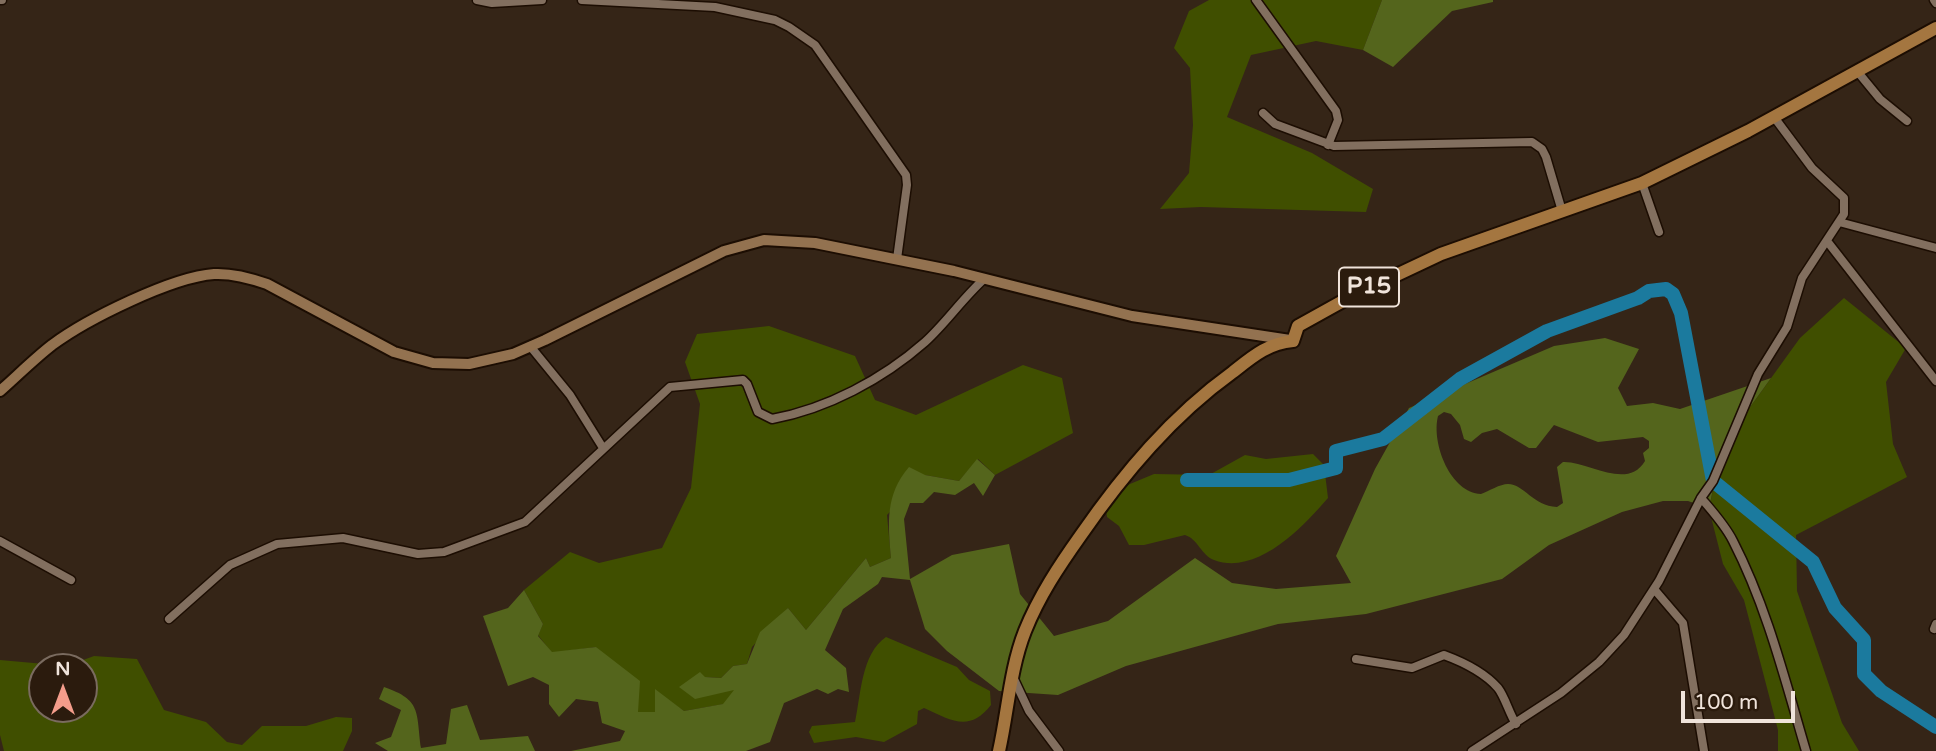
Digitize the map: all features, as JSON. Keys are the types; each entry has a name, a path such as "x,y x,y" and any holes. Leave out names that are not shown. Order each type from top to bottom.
{"main road":[{"name":"P15","path":"999,751 1024,632 1048,583 1118,483 1177,418 1211,388 1274,342 1293,341 1298,326 1372,286 1441,254 1643,183 1774,117 1936,27"}],"street":[{"path":"477,0 492,3 542,0"},
{"path":"582,0 715,7 775,20 809,39 906,175 897,259"},
{"path":"1256,0 1336,111 1338,120 1328,145"},
{"path":"1857,71 1880,99 1907,121"},
{"path":"1263,113 1275,124 1328,145 1532,142 1542,149 1546,157 1562,211"},
{"path":"1472,751 1516,724 1599,662 1624,635 1654,589 1700,498 1713,481 1758,374 1787,327 1802,278 1839,222 1846,205 1844,198 1812,168 1774,117"},
{"path":"1643,183 1659,232"},
{"path":"1839,222 1936,248"},
{"path":"0,391 53,344 118,307 190,279 214,274 232,274 267,284 373,342 433,363 469,365 530,346 655,284 750,242 783,240 815,243 897,259 1132,316 1293,341"},
{"path":"1828,241 1936,381"},
{"path":"169,620 230,565 277,544 343,538 418,554 444,552 510,530 525,522 673,386 743,380 758,412 772,419 829,401 871,380 924,343 958,303 984,279"},
{"path":"530,346 570,396 603,448"},
{"path":"1700,498 1732,539 1755,592 1776,647 1806,751"},
{"path":"0,541 71,580"},
{"path":"1654,589 1683,624 1704,751"},
{"path":"1356,659 1412,668 1444,655 1458,660 1499,690 1505,708 1516,724"},
{"path":"1013,675 1029,711 1059,751"}],"green space":[{"path":"1209,0 1382,0 1363,50 1316,41 1251,55 1227,117 1312,153 1373,189 1366,212 1201,207 1160,209 1189,173 1193,125 1190,68 1174,48 1189,11"},
{"path":"1382,0 1493,2 1452,11 1393,67 1363,50"},
{"path":"1844,298 1906,348 1886,382 1893,444 1907,477 1796,535 1797,591 1842,723 1859,751 1778,751 1778,730 1744,600 1723,564 1709,509 1722,446 1800,338"},
{"path":"769,326 855,356 875,400 916,415 1023,365 1062,378 1073,433 995,475 978,459 959,481 925,475 887,515 891,558 870,567 866,558 806,630 788,608 752,647 747,664 733,666 721,678 705,677 680,687 735,690 724,704 684,711 655,691 656,713 637,712 596,647 552,653 538,635 543,624 524,590 570,552 599,563 662,548 691,488 700,404 685,362 697,334"},
{"path":"1605,338 1639,349 1618,388 1627,406 1653,403 1680,409 1771,378 1722,446 1709,508 1688,501 1663,501 1622,512 1549,545 1502,579 1366,614 1278,624 1126,666 1058,695 999,691 947,651 925,629 910,580 882,577 878,584 843,609 825,650 846,668 849,692 838,689 828,694 817,689 784,703 770,742 746,751 571,751 620,741 625,731 602,723 598,702 576,699 559,717 549,704 549,685 533,677 508,686 483,616 508,608 524,590 543,624 538,636 552,652 596,647 640,681 638,712 655,712 655,689 684,711 723,704 734,690 695,699 679,687 700,672 705,677 721,678 733,666 747,664 760,632 788,608 806,630 866,558 870,567 891,558 889,521 892,499 909,467 925,475 959,481 977,459 995,475 983,496 974,483 955,495 934,492 923,503 910,503 904,519 910,579 952,555 1009,544 1020,594 1054,636 1108,621 1195,558 1232,583 1276,589 1351,583 1336,556 1375,469 1409,408 1554,346","holes":["1444,412 1451,414 1460,425 1464,439 1471,442 1482,433 1497,429 1529,448 1536,448 1554,425 1598,442 1643,437 1649,441 1649,448 1643,453 1645,461 1637,470 1628,474 1563,462 1557,467 1563,503 1557,507 1549,506 1514,485 1502,485 1481,494 1470,492 1461,485 1446,465 1438,440 1438,416"]},
{"path":"1313,454 1324,465 1328,498 1278,546 1246,561 1230,563 1214,560 1185,535 1144,545 1129,545 1119,526 1107,517 1106,508 1118,489 1154,474 1209,475 1245,455 1266,459"},
{"path":"886,637 957,667 969,680 990,691 991,705 983,714 967,721 951,720 924,708 918,711 917,724 884,742 856,737 814,743 809,732 812,726 855,722 867,664 878,644"},
{"path":"98,656 137,659 164,710 206,722 227,742 242,745 262,726 306,726 336,717 352,718 352,731 343,751 4,751 0,735 0,660 28,663 28,723 98,723"},
{"path":"384,687 405,697 415,709 421,748 446,744 451,709 467,705 480,740 528,736 535,751 388,751 375,743 391,737 401,710 379,699"}],"waterway":[{"path":"1187,480 1289,480 1336,468 1336,451 1383,439 1460,379 1547,331 1638,298 1649,291 1666,289 1673,294 1681,313 1713,481 1813,562 1835,608 1864,640 1864,674 1881,691 1936,727"}]}
